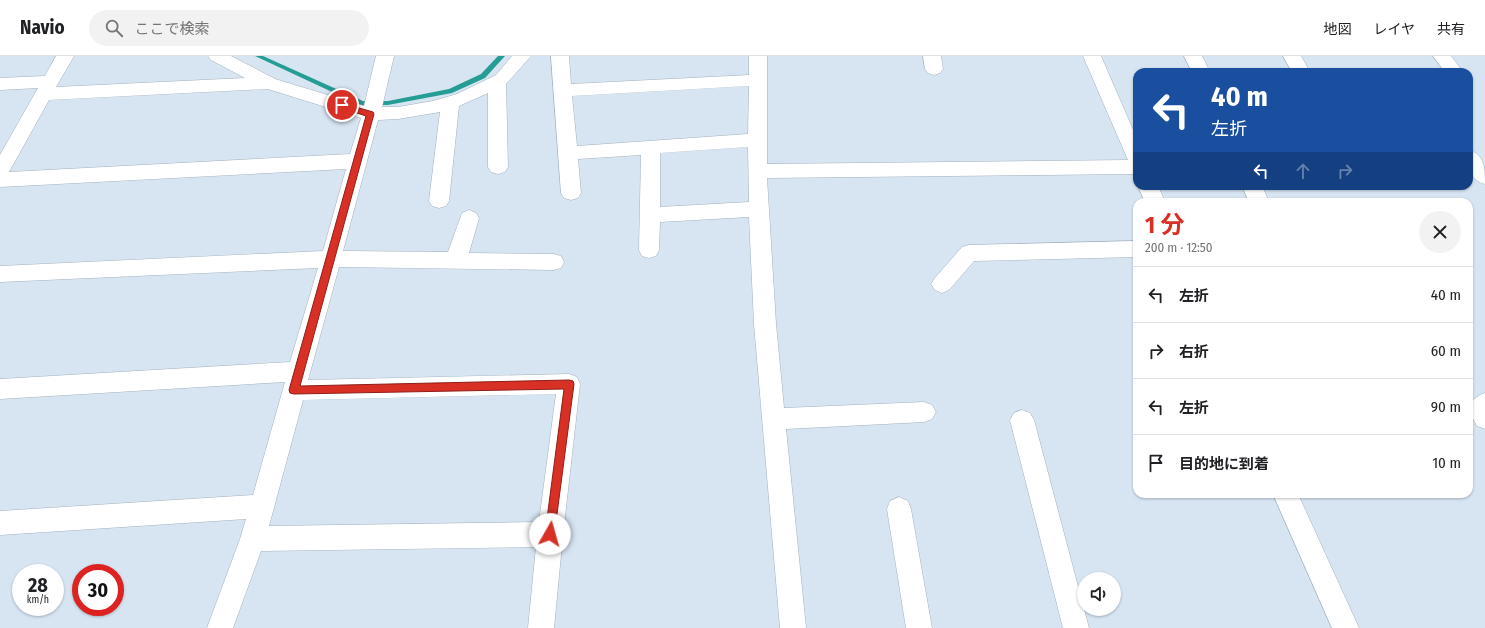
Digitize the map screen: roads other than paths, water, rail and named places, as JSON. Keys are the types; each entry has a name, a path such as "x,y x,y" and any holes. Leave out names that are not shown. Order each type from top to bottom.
{"street":[{"path":"0,172 65,56"},
{"path":"217,56 270,83 370,114 398,113 434,107 463,98 502,79 522,56"},
{"path":"220,628 253,539 358,161 385,56"},
{"path":"560,56 571,193"},
{"path":"758,56 756,140 765,324 793,628"},
{"path":"1092,56 1133,151"},
{"path":"1193,56 1199,68"},
{"path":"1292,56 1300,68"},
{"path":"1442,56 1451,68"},
{"path":"563,90 758,80"},
{"path":"497,82 498,167"},
{"path":"0,84 47,88 270,83"},
{"path":"439,201 450,102"},
{"path":"568,153 756,140"},
{"path":"649,250 651,148"},
{"path":"0,180 358,161"},
{"path":"1473,162 1485,177"},
{"path":"757,171 1133,167"},
{"path":"650,214 760,209"},
{"path":"456,261 469,218"},
{"path":"942,284 969,253 1133,249"},
{"path":"0,274 331,259 554,262"},
{"path":"0,389 296,381 569,384 550,534 542,628"},
{"path":"1485,403 1480,410 1485,419"},
{"path":"774,420 924,412"},
{"path":"1022,420 1076,628"},
{"path":"1287,498 1346,628"},
{"path":"0,523 262,506"},
{"path":"899,509 918,628"},
{"path":"253,539 550,534"}],"waterway":[{"path":"258,56 362,103 388,103 450,91 483,76 502,56"}]}
